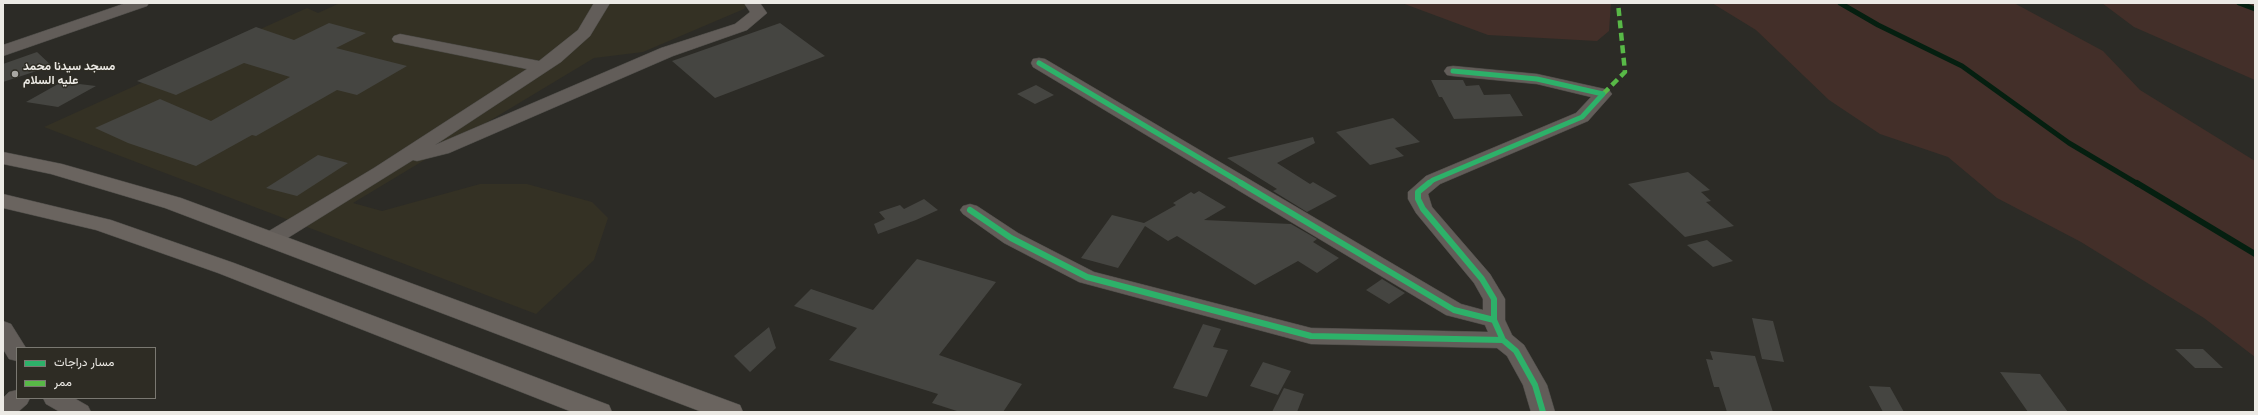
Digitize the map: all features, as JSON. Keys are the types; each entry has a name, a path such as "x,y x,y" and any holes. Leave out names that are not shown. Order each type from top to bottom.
{"highway":[{"path":"3,158 56,168 166,201 271,239 730,412"},
{"path":"3,201 103,225 226,268 598,412"}],"street":[{"path":"3,51 141,3"},
{"path":"271,239 401,159 542,67 584,33 602,3"},
{"path":"401,159 442,149 667,52 740,27 759,13 752,3"},
{"path":"400,40 542,67"},
{"path":"1038,63 1454,310 1494,320"},
{"path":"1453,71 1537,79 1602,94 1582,117 1433,180 1418,192 1418,199 1423,209 1482,279 1494,299 1494,320 1503,340 1516,351 1535,385 1543,412"},
{"path":"970,210 1011,238 1087,277 1311,336 1503,340"},
{"path":"3,329 16,351"},
{"path":"3,412 17,399"},
{"path":"57,399 79,412"}],"shaded area":[{"path":"340,3 748,3 744,9 643,52 594,58 353,203 382,211 480,184 527,184 592,202 608,218 594,260 536,314 44,127 307,8 318,13"},
{"path":"1402,3 1611,3 1609,31 1597,41 1488,35"},
{"path":"1712,3 2014,3 2103,51 2140,90 2255,161 2255,357 2204,318 2081,242 1997,198 1948,157 1880,134 1829,100 1756,30"},
{"path":"2102,3 2255,3 2255,80 2134,27"}],"building":[{"path":"329,23 366,33 336,48 407,66 357,95 337,90 256,136 252,135 196,166 128,143 95,128 160,99 211,121 290,77 244,63 176,95 137,81 256,27 294,40"},
{"path":"780,23 825,56 715,98 672,61"},
{"name":"مسجد سيدنا محمد عليه السلام","path":"37,52 52,66 3,82 3,64"},
{"path":"67,79 71,83 96,86 58,107 26,102"},
{"path":"1431,80 1463,80 1466,86 1479,85 1484,95 1510,94 1523,116 1454,119 1442,97 1439,97"},
{"path":"1036,85 1054,95 1035,104 1017,94"},
{"path":"1393,118 1420,142 1395,148 1404,156 1370,165 1336,132"},
{"path":"1313,137 1315,143 1277,163 1310,184 1313,182 1337,196 1307,212 1273,191 1277,189 1227,158"},
{"path":"318,155 348,163 297,196 266,188"},
{"path":"1688,172 1710,190 1701,192 1711,201 1706,202 1734,226 1685,237 1628,184"},
{"path":"1199,191 1226,207 1204,220 1291,224 1317,239 1313,242 1339,258 1317,273 1298,261 1255,285 1177,236 1168,241 1145,226 1118,268 1081,258 1112,215 1144,223 1176,205 1173,203 1191,192 1194,194"},
{"path":"924,199 938,210 878,234 874,224 885,219 879,212 900,205 904,209"},
{"path":"1707,240 1733,261 1713,267 1687,245"},
{"path":"917,259 996,282 939,355 1022,384 1003,412 960,412 932,403 938,394 829,360 857,328 794,306 811,289 873,310"},
{"path":"1382,279 1405,293 1389,304 1366,290"},
{"path":"1752,318 1773,321 1784,362 1762,359"},
{"path":"1203,324 1221,329 1213,347 1228,350 1207,397 1173,388"},
{"path":"769,327 776,348 750,372 734,356"},
{"path":"2175,349 2203,349 2223,368 2195,368"},
{"path":"1710,351 1755,356 1773,412 1727,412 1719,387 1714,387 1706,359 1713,360"},
{"path":"1263,362 1291,371 1278,395 1250,386"},
{"path":"2000,372 2040,374 2068,412 2028,412"},
{"path":"1869,386 1890,387 1904,412 1883,412"},
{"path":"1284,388 1304,394 1297,412 1272,412"}],"waterway":[{"path":"1840,3 1878,25 1962,66 2069,143 2138,184"},
{"path":"2239,3 2255,9"},
{"path":"2137,183 2255,254"}],"marked path":[{"path":"1603,94 1625,72 1618,3"}],"cycle path":[{"path":"1039,63 1454,310 1494,320"},
{"path":"1453,71 1537,79 1603,94 1582,117 1433,180 1418,192 1418,199 1423,209 1482,279 1494,299 1494,320 1503,340 1516,351 1535,385 1543,412"},
{"path":"970,210 1011,238 1087,277 1311,336 1503,340"}],"place":[{"name":"مسجد سيدنا محمد عليه السلام","path":"15,74"}]}
